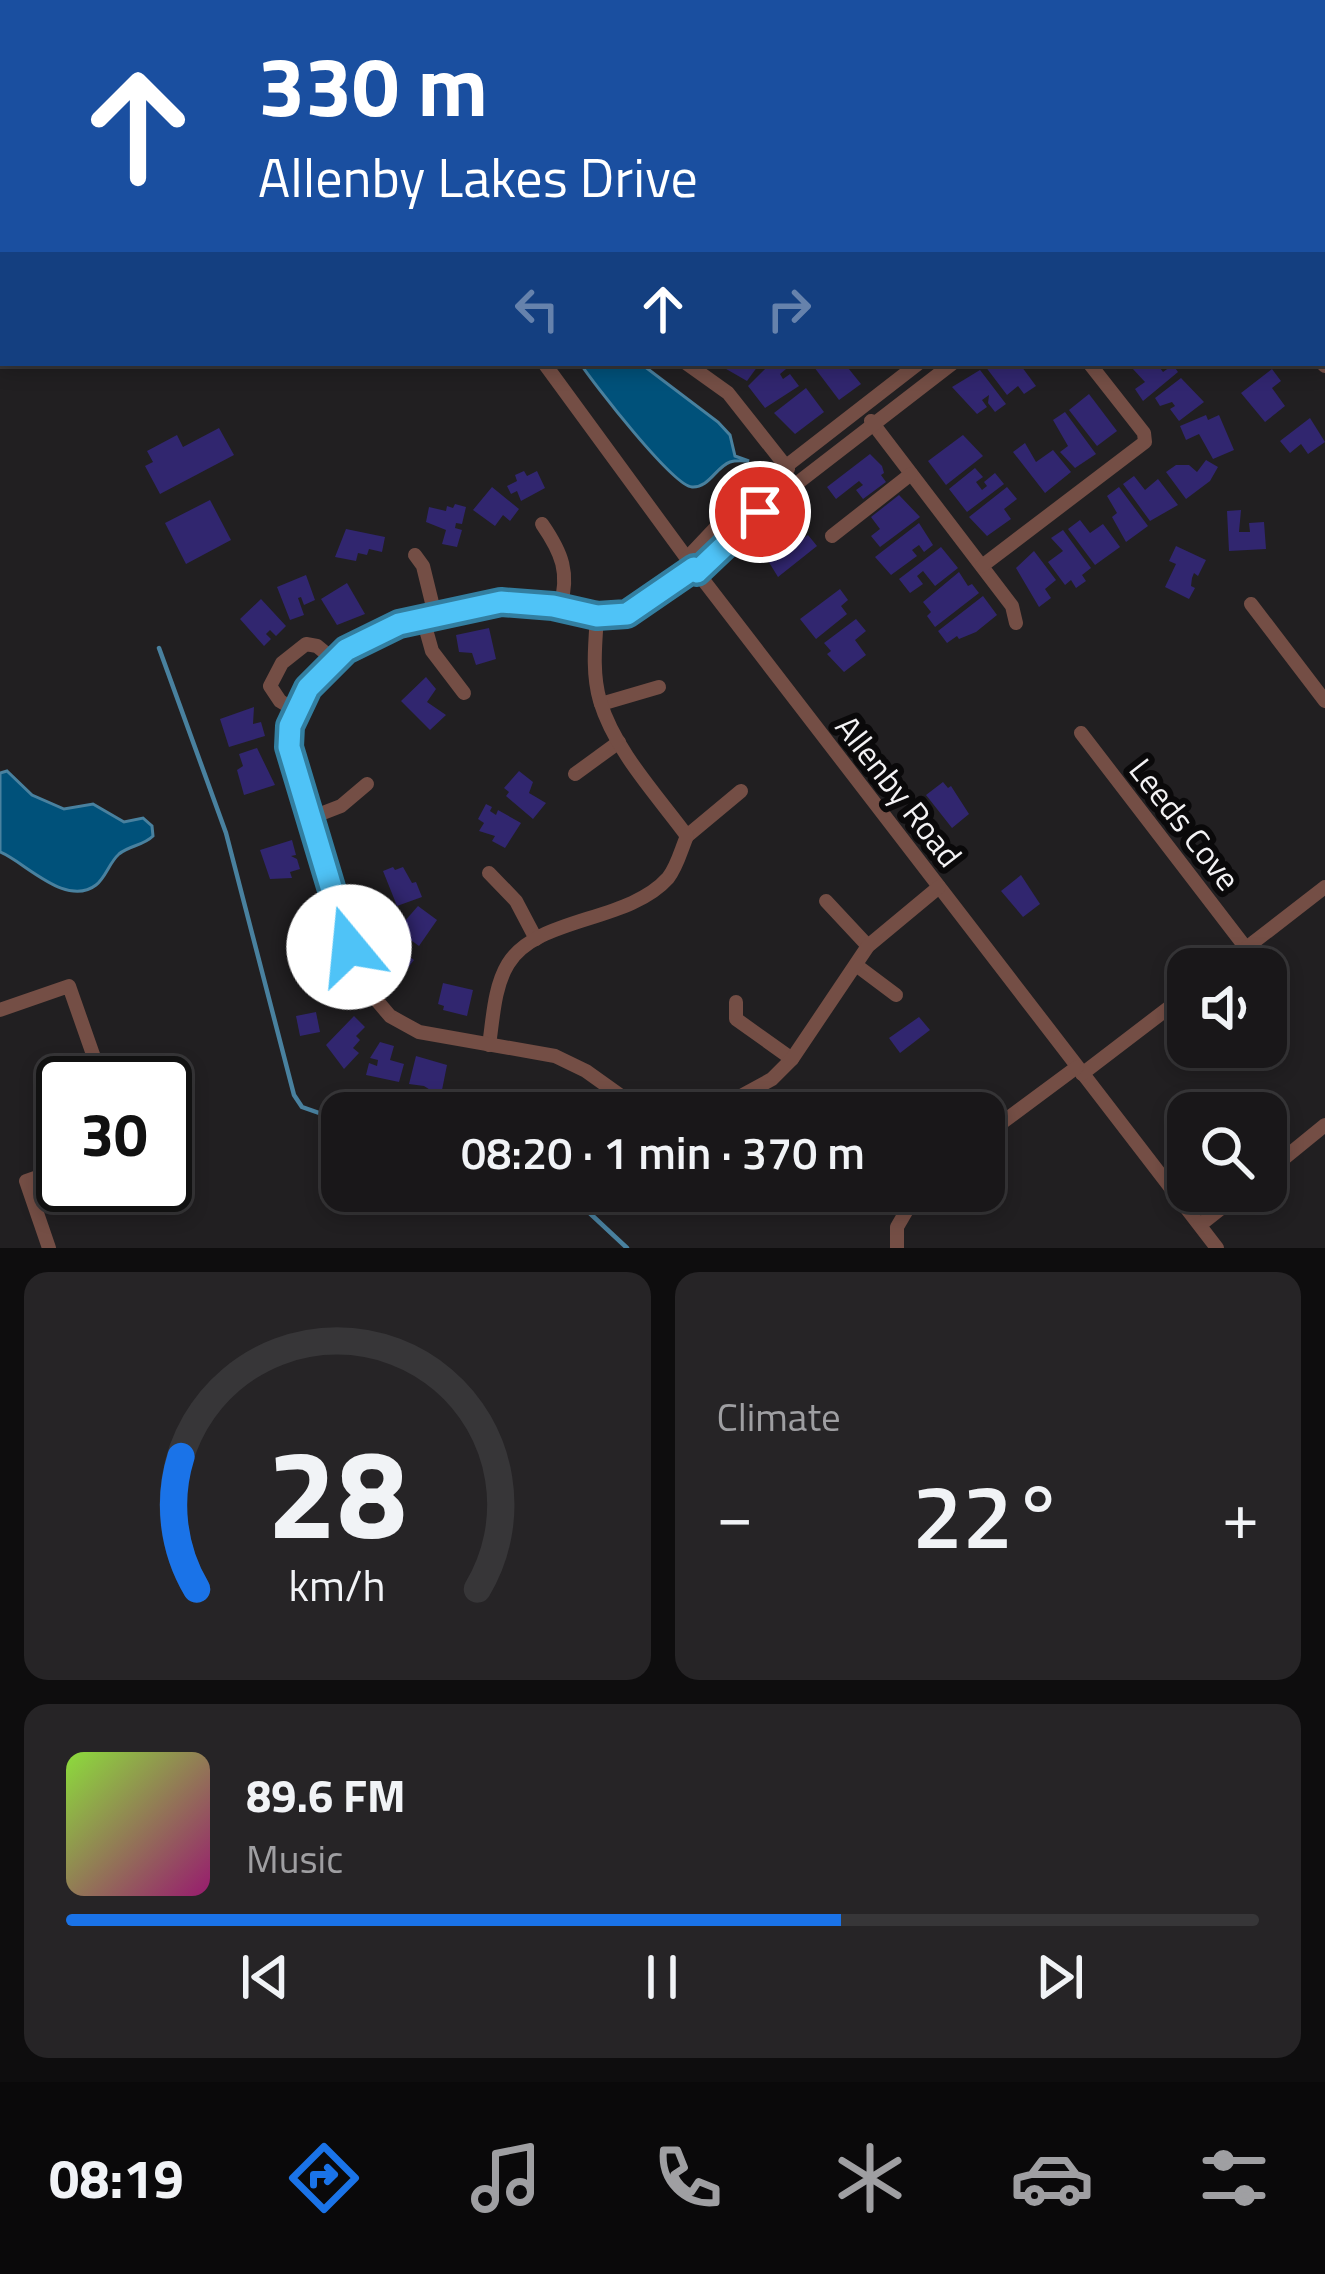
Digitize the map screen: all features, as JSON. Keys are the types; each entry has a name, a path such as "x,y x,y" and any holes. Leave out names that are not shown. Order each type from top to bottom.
{"street":[{"name":"Allenby Road","path":"546,366 693,566 1217,1248"},
{"path":"690,366 728,394 798,483"},
{"path":"693,566 740,502 915,366"},
{"path":"615,1092 570,1061 419,1032 390,1016 362,983 289,747 295,710 334,660 369,636 429,617 501,602 597,616 640,608 949,366"},
{"path":"982,566 1145,442 1144,433 1091,366"},
{"path":"861,408 1016,613 1016,623"},
{"path":"832,536 911,474"},
{"path":"542,524 564,562 566,584 560,607"},
{"path":"415,554 423,566 432,651 464,693"},
{"path":"1251,604 1325,701"},
{"path":"597,616 594,658 601,704 620,742 687,836"},
{"path":"295,710 273,694 271,679 276,670 306,644 317,646 334,660"},
{"path":"601,704 659,687"},
{"name":"Leeds Cove","path":"1081,733 1246,948"},
{"path":"575,774 620,742"},
{"path":"310,818 341,806 368,784"},
{"path":"489,1045 501,976 513,956 536,939 651,894 672,874 687,836 741,791"},
{"path":"489,873 517,901 536,939"},
{"path":"748,1092 792,1059 868,946 939,887"},
{"path":"1246,948 1325,887"},
{"path":"826,901 868,946"},
{"path":"342,922 369,914"},
{"path":"856,965 896,995"},
{"path":"0,1010 69,986 94,1056"},
{"path":"736,1002 736,1019 792,1059"},
{"path":"1005,1122 1167,1008"},
{"path":"1287,1156 1325,1125"},
{"path":"36,1177 26,1181 36,1210"},
{"path":"37,1212 49,1248"},
{"path":"897,1248 897,1227 906,1212"},
{"path":"1200,1226 1217,1212"}],"water":[{"path":"582,366 644,366 718,422 730,435 735,456 749,461 730,462 708,481 692,487 668,470"},
{"path":"7,771 32,795 64,809 93,804 124,822 143,818 152,826 153,836 119,854 96,885 84,891 59,887 0,852 0,773"}],"building":[{"path":"721,366 758,366 747,381"},
{"path":"768,366 784,366 783,379 790,374 799,386 765,408 748,386"},
{"path":"813,366 846,366 861,384 839,400"},
{"path":"985,366 1021,366 1036,386 1024,394 1018,386 1007,395"},
{"path":"1162,366 1163,372 1174,366 1178,372 1143,401 1135,389 1145,382 1132,368"},
{"path":"1272,369 1281,381 1272,388 1285,406 1265,422 1241,393"},
{"path":"980,370 1006,404 995,412 988,403 989,395 982,400 987,407 977,414 952,387"},
{"path":"1181,378 1204,402 1179,421 1170,409 1175,406 1172,402 1160,406 1155,398"},
{"path":"806,388 824,412 795,434 774,413"},
{"path":"1089,394 1117,431 1097,446 1069,410"},
{"path":"1065,412 1096,454 1075,468 1060,452 1068,446 1053,420"},
{"path":"1206,415 1208,420 1219,415 1234,450 1213,459 1199,434 1186,440 1180,426"},
{"path":"1310,418 1325,442 1308,454 1301,444 1290,453 1280,441"},
{"path":"219,428 234,455 160,494 145,466 153,462 147,451 177,435 183,447"},
{"path":"963,435 983,456 946,485 928,461"},
{"path":"1025,443 1036,462 1053,450 1071,472 1045,493 1013,452"},
{"path":"870,454 882,466 886,482 863,499 856,490 863,485 859,481 836,499 827,487"},
{"path":"1206,460 1218,467 1210,481 1186,499 1166,472 1176,465 1189,465 1197,472"},
{"path":"975,468 983,477 976,482 982,490 995,473 1004,484 967,512 949,489"},
{"path":"524,471 527,476 537,471 545,488 521,501 517,491 511,494 507,486"},
{"path":"1134,476 1145,490 1158,479 1178,505 1150,521 1123,484"},
{"path":"492,487 519,509 510,521 503,515 495,526 473,510"},
{"path":"1007,487 1017,499 1004,509 1011,519 987,536 969,517"},
{"path":"1119,487 1148,526 1126,542 1107,496"},
{"path":"899,495 920,517 880,547 871,536 880,529 871,517"},
{"path":"210,500 231,540 186,564 165,523"},
{"path":"455,504 466,507 462,524 456,523 455,528 462,530 457,547 442,544 446,530 426,522 429,507 446,511"},
{"path":"1241,510 1239,532 1250,532 1249,523 1264,522 1266,549 1229,551 1227,511"},
{"path":"1080,520 1090,533 1103,524 1120,547 1095,565 1068,529"},
{"path":"919,523 933,545 924,552 919,545 912,550 917,556 891,575 875,557"},
{"path":"346,529 385,537 382,552 369,549 367,555 358,553 356,561 335,557"},
{"path":"791,529 800,541 808,535 817,546 778,577 762,551"},
{"path":"1063,530 1091,568 1082,575 1086,581 1076,588 1071,580 1065,585 1048,562 1063,551 1051,538"},
{"path":"1176,546 1206,560 1198,576 1194,573 1191,586 1195,588 1189,599 1165,587 1176,564 1169,561"},
{"path":"941,547 958,568 935,586 923,571 917,576 923,584 910,593 899,579"},
{"path":"1034,551 1056,580 1045,589 1051,598 1039,607 1016,568"},
{"path":"959,572 979,593 935,627 923,602"},
{"path":"306,575 315,600 304,605 298,598 304,615 290,620 277,587"},
{"path":"347,583 365,614 337,625 321,599"},
{"path":"840,589 848,600 841,606 847,614 816,639 800,619"},
{"path":"983,596 997,615 976,632 947,643 938,631"},
{"path":"261,599 286,626 276,636 270,630 266,634 271,639 264,646 240,619"},
{"path":"856,619 866,631 855,640 866,655 844,672 827,654 831,651 824,643"},
{"path":"489,628 496,659 476,665 472,653 459,652 456,635"},
{"path":"426,677 436,689 427,702 446,715 430,730 401,701"},
{"path":"254,707 253,724 261,722 265,736 229,747 220,719"},
{"path":"257,748 275,785 244,795 237,770 243,766 239,754"},
{"path":"519,771 533,782 529,793 546,803 533,819 506,796 509,792 504,788"},
{"path":"943,782 951,786 969,814 952,828 926,795"},
{"path":"486,804 496,815 498,810 521,823 505,848 492,841 495,836 479,831 484,823 478,819"},
{"path":"292,840 296,855 291,856 300,869 290,872 292,878 270,879 260,850"},
{"path":"403,867 422,897 397,906 383,871"},
{"path":"1021,875 1040,904 1023,917 1001,891"},
{"path":"418,906 437,920 419,946 397,930"},
{"path":"387,941 414,960 396,983 386,975 389,971 380,965 375,952"},
{"path":"443,983 473,990 467,1016 443,1010 438,1004"},
{"path":"316,1012 320,1032 300,1036 296,1016"},
{"path":"354,1016 365,1027 353,1048 359,1053 344,1069 326,1045"},
{"path":"919,1017 930,1030 900,1053 889,1038"},
{"path":"380,1042 394,1046 390,1060 404,1064 399,1082 366,1075 369,1063 377,1066 378,1060 370,1058"},
{"path":"416,1056 447,1065 442,1092 409,1084"}],"waterway":[{"path":"159,648 226,833 294,1095 302,1107 321,1114"},
{"path":"588,1212 627,1248"}],"route":[{"path":"349,947 289,747 295,710 308,688 346,650 399,624 515,601 597,616 627,614 694,568 697,572 760,512"}]}
